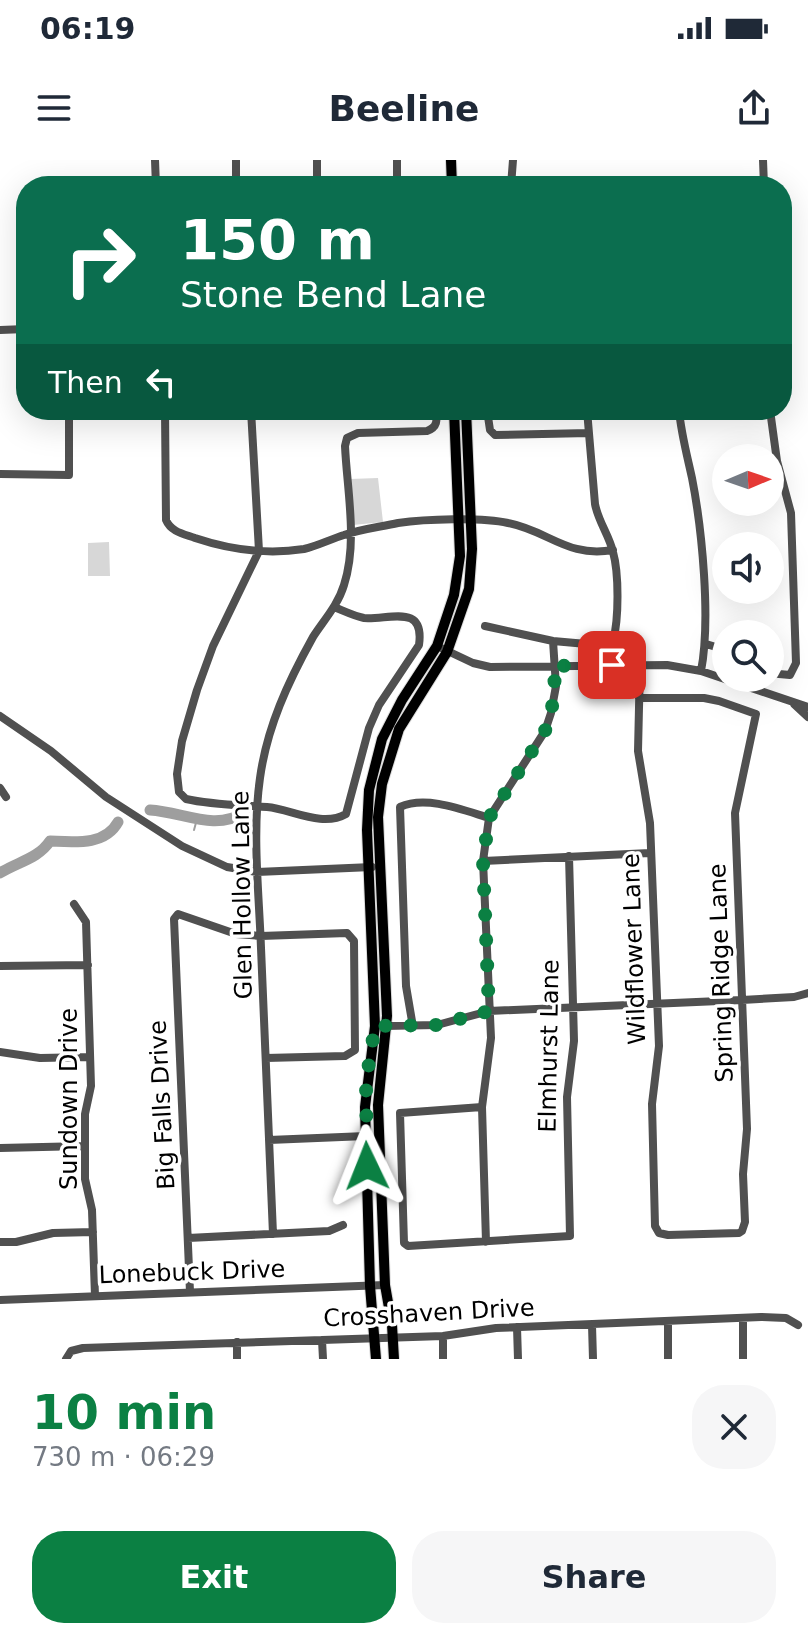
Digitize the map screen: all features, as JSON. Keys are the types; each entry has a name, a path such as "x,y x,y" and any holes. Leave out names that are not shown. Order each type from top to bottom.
{"main road":[{"path":"376,1359 370,1286 366,1082 380,1026 368,867 368,815 375,761 391,720 437,646 456,586 460,556 454,420"},
{"path":"394,1359 385,1285 378,1105 378,817 389,754 399,729 447,652 469,589 471,521 466,420"}],"street":[{"path":"0,474 69,475 69,420"},
{"path":"165,420 166,520 169,526 177,532 231,549 307,548 349,533 403,523 459,520 507,522 571,549 590,552 613,550"},
{"path":"252,420 259,551 213,646 186,728 177,774 179,792 186,799 270,807 306,817 338,818 346,814 369,728 379,705 419,645 419,626 411,618 397,615 366,618 334,607"},
{"name":"Glen Hollow Lane","path":"273,1234 257,872 260,778 273,719 305,652 334,607 347,570 347,438 358,433 433,428 437,420"},
{"path":"488,420 490,430 495,435 589,433"},
{"path":"485,626 553,641 609,646 613,641 616,591 613,550 597,515 588,420"},
{"path":"681,420 697,515 706,644 701,671"},
{"path":"771,420 777,461 791,513 796,663 790,675 784,674"},
{"path":"482,1107 400,1113 404,1243 408,1246 486,1242 482,1107 490,1056 483,861 489,818 545,731 555,696 553,641"},
{"path":"706,644 712,646"},
{"path":"437,646 473,663 490,667 667,665 701,671 808,707"},
{"name":"Wildflower Lane","path":"640,664 638,751 650,823 658,1003 659,1046 652,1104 655,1226 659,1233"},
{"name":"Spring Ridge Lane","path":"639,698 704,698 756,714 735,813 747,1129 743,1174 745,1222 742,1231 659,1233"},
{"path":"793,703 808,717"},
{"path":"0,716 51,751 96,791 182,846 227,867 257,872 380,866"},
{"path":"0,788 6,797"},
{"path":"413,1027 406,986 400,807 410,804 443,805 489,818"},
{"path":"483,861 650,853"},
{"name":"Elmhurst Lane","path":"486,1242 570,1236 567,1097 574,1041 574,1006 569,856"},
{"name":"Sundown Drive","path":"74,904 86,922 91,1086 85,1114 85,1179 92,1210 95,1296"},
{"name":"Big Falls Drive","path":"190,1292 175,916 180,914 198,923 236,934 261,936"},
{"path":"261,936 347,933 352,935 354,941 355,1050 352,1054 266,1058"},
{"path":"0,966 88,965"},
{"path":"380,1026 445,1024 489,1011 742,1000 794,997 808,993"},
{"path":"0,1052 40,1058 90,1057"},
{"path":"269,1140 366,1136"},
{"path":"0,1148 85,1146"},
{"path":"188,1238 329,1231 343,1225"},
{"path":"0,1242 53,1233 93,1232"},
{"name":"Lonebuck Drive","path":"0,1300 385,1285"},
{"path":"743,1318 743,1359"},
{"name":"Crosshaven Drive","path":"66,1359 75,1349 443,1336 517,1327 743,1318 786,1318 798,1325"},
{"path":"668,1322 668,1359"},
{"path":"592,1325 593,1359"},
{"path":"517,1327 518,1359"},
{"path":"443,1336 443,1359"},
{"path":"322,1340 323,1359"},
{"path":"237,1342 237,1359"},
{"path":"151,1345 151,1359"}],"shaded area":[{"path":"378,478 383,522 353,525 350,479"},
{"path":"109,542 110,576 88,576 88,543"}],"waterway":[{"path":"150,810 210,820 233,818 244,813"},
{"path":"194,830 197,819"},
{"path":"0,873 33,856 50,841 97,839 112,830 118,822"}],"route":[{"path":"367,1166 366,1082 375,1026 445,1024 489,1011 483,861 489,818 545,731 555,696 554,666 612,665"}]}
